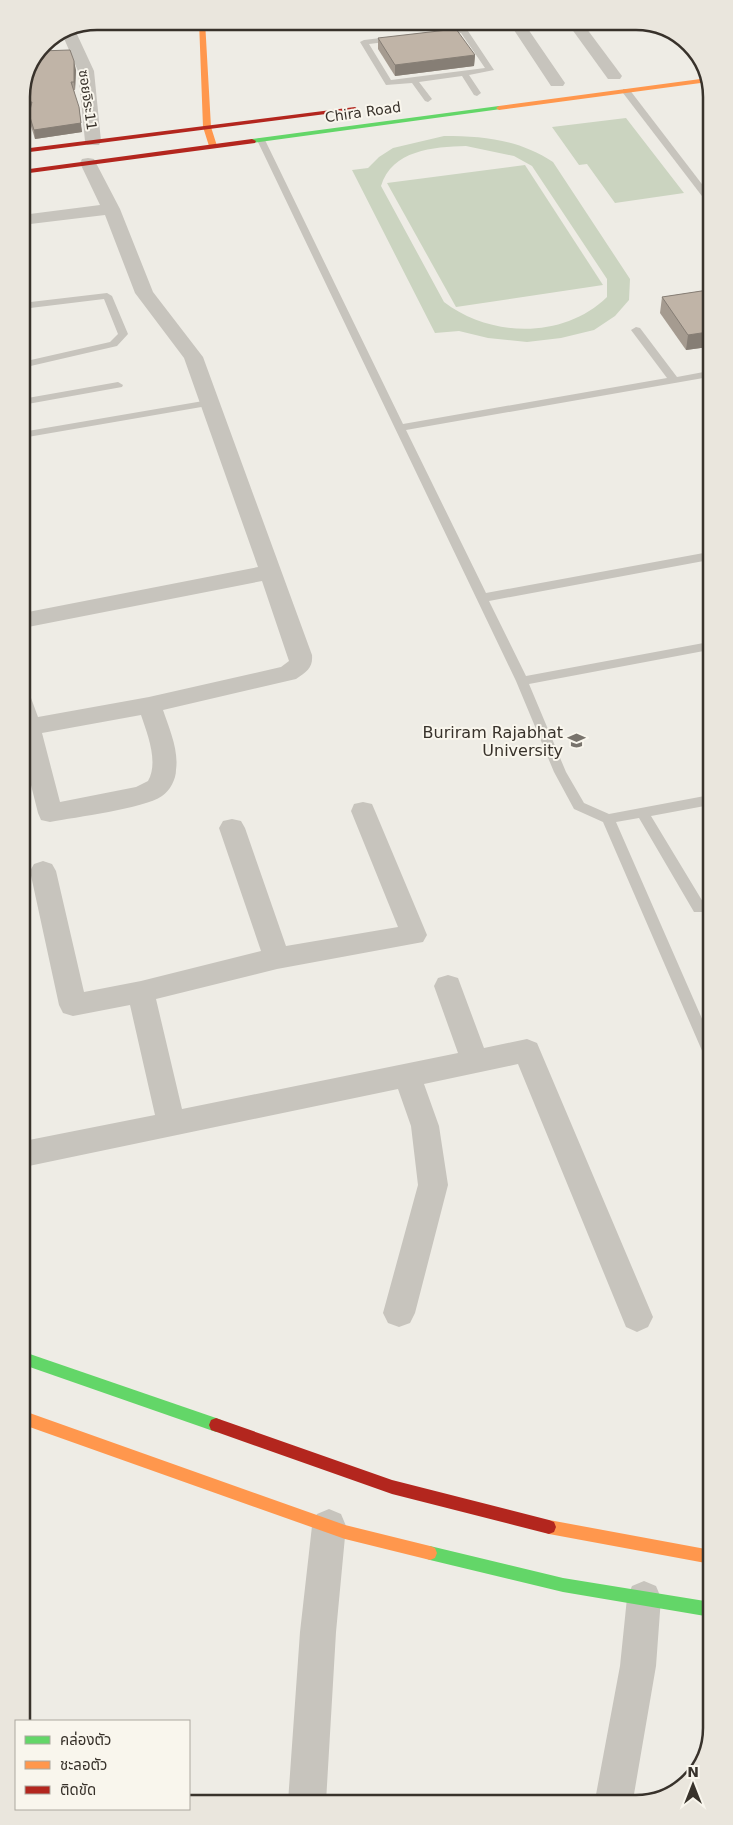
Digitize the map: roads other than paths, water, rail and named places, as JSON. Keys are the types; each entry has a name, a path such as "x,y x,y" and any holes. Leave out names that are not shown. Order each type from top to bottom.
{"main road":[{"path":"202,30 207,127 213,146"},
{"name":"Chira Road","path":"30,171 700,81"},
{"name":"Chira Road","path":"30,149 370,107"},
{"path":"30,1360 392,1487 562,1530 703,1556"},
{"path":"30,1420 329,1526 563,1585 703,1608"}],"street":[{"path":"520,30 557,83"},
{"path":"580,30 614,76"},
{"name":"ซอยจิระ11","path":"70,36 86,71 94,141"},
{"path":"88,163 110,208 144,293 193,357 300,655 301,664 296,670 288,674 149,705 30,727 50,813 150,792 158,786 165,769 163,752 149,705"},
{"path":"30,219 110,208"},
{"path":"30,620 270,572"},
{"path":"43,871 73,1005 141,992 277,958 414,935 363,811"},
{"path":"232,828 277,958"},
{"path":"448,986 475,1062"},
{"path":"141,992 170,1124"},
{"path":"30,1153 527,1052 637,1317"},
{"path":"399,1313 433,1185 424,1126 407,1076"},
{"path":"307,1795 318,1632 329,1526"},
{"path":"615,1795 638,1666 644,1598"}],"lane":[{"path":"463,30 490,70 414,80 389,83 364,42 463,30"},
{"path":"464,73 477,93"},
{"path":"414,80 428,99"},
{"path":"626,91 703,190"},
{"path":"261,140 522,681 560,772 579,806 608,819 703,801"},
{"path":"30,305 107,296 123,334 113,344 30,363"},
{"path":"636,330 674,380"},
{"path":"400,428 703,375"},
{"path":"30,401 118,385"},
{"path":"30,434 209,403"},
{"path":"482,598 703,557"},
{"path":"522,681 703,647"},
{"path":"643,813 699,908 703,907"},
{"path":"608,819 703,1037"}],"place":[{"name":"Buriram Rajabhat University","path":"577,741"}]}
